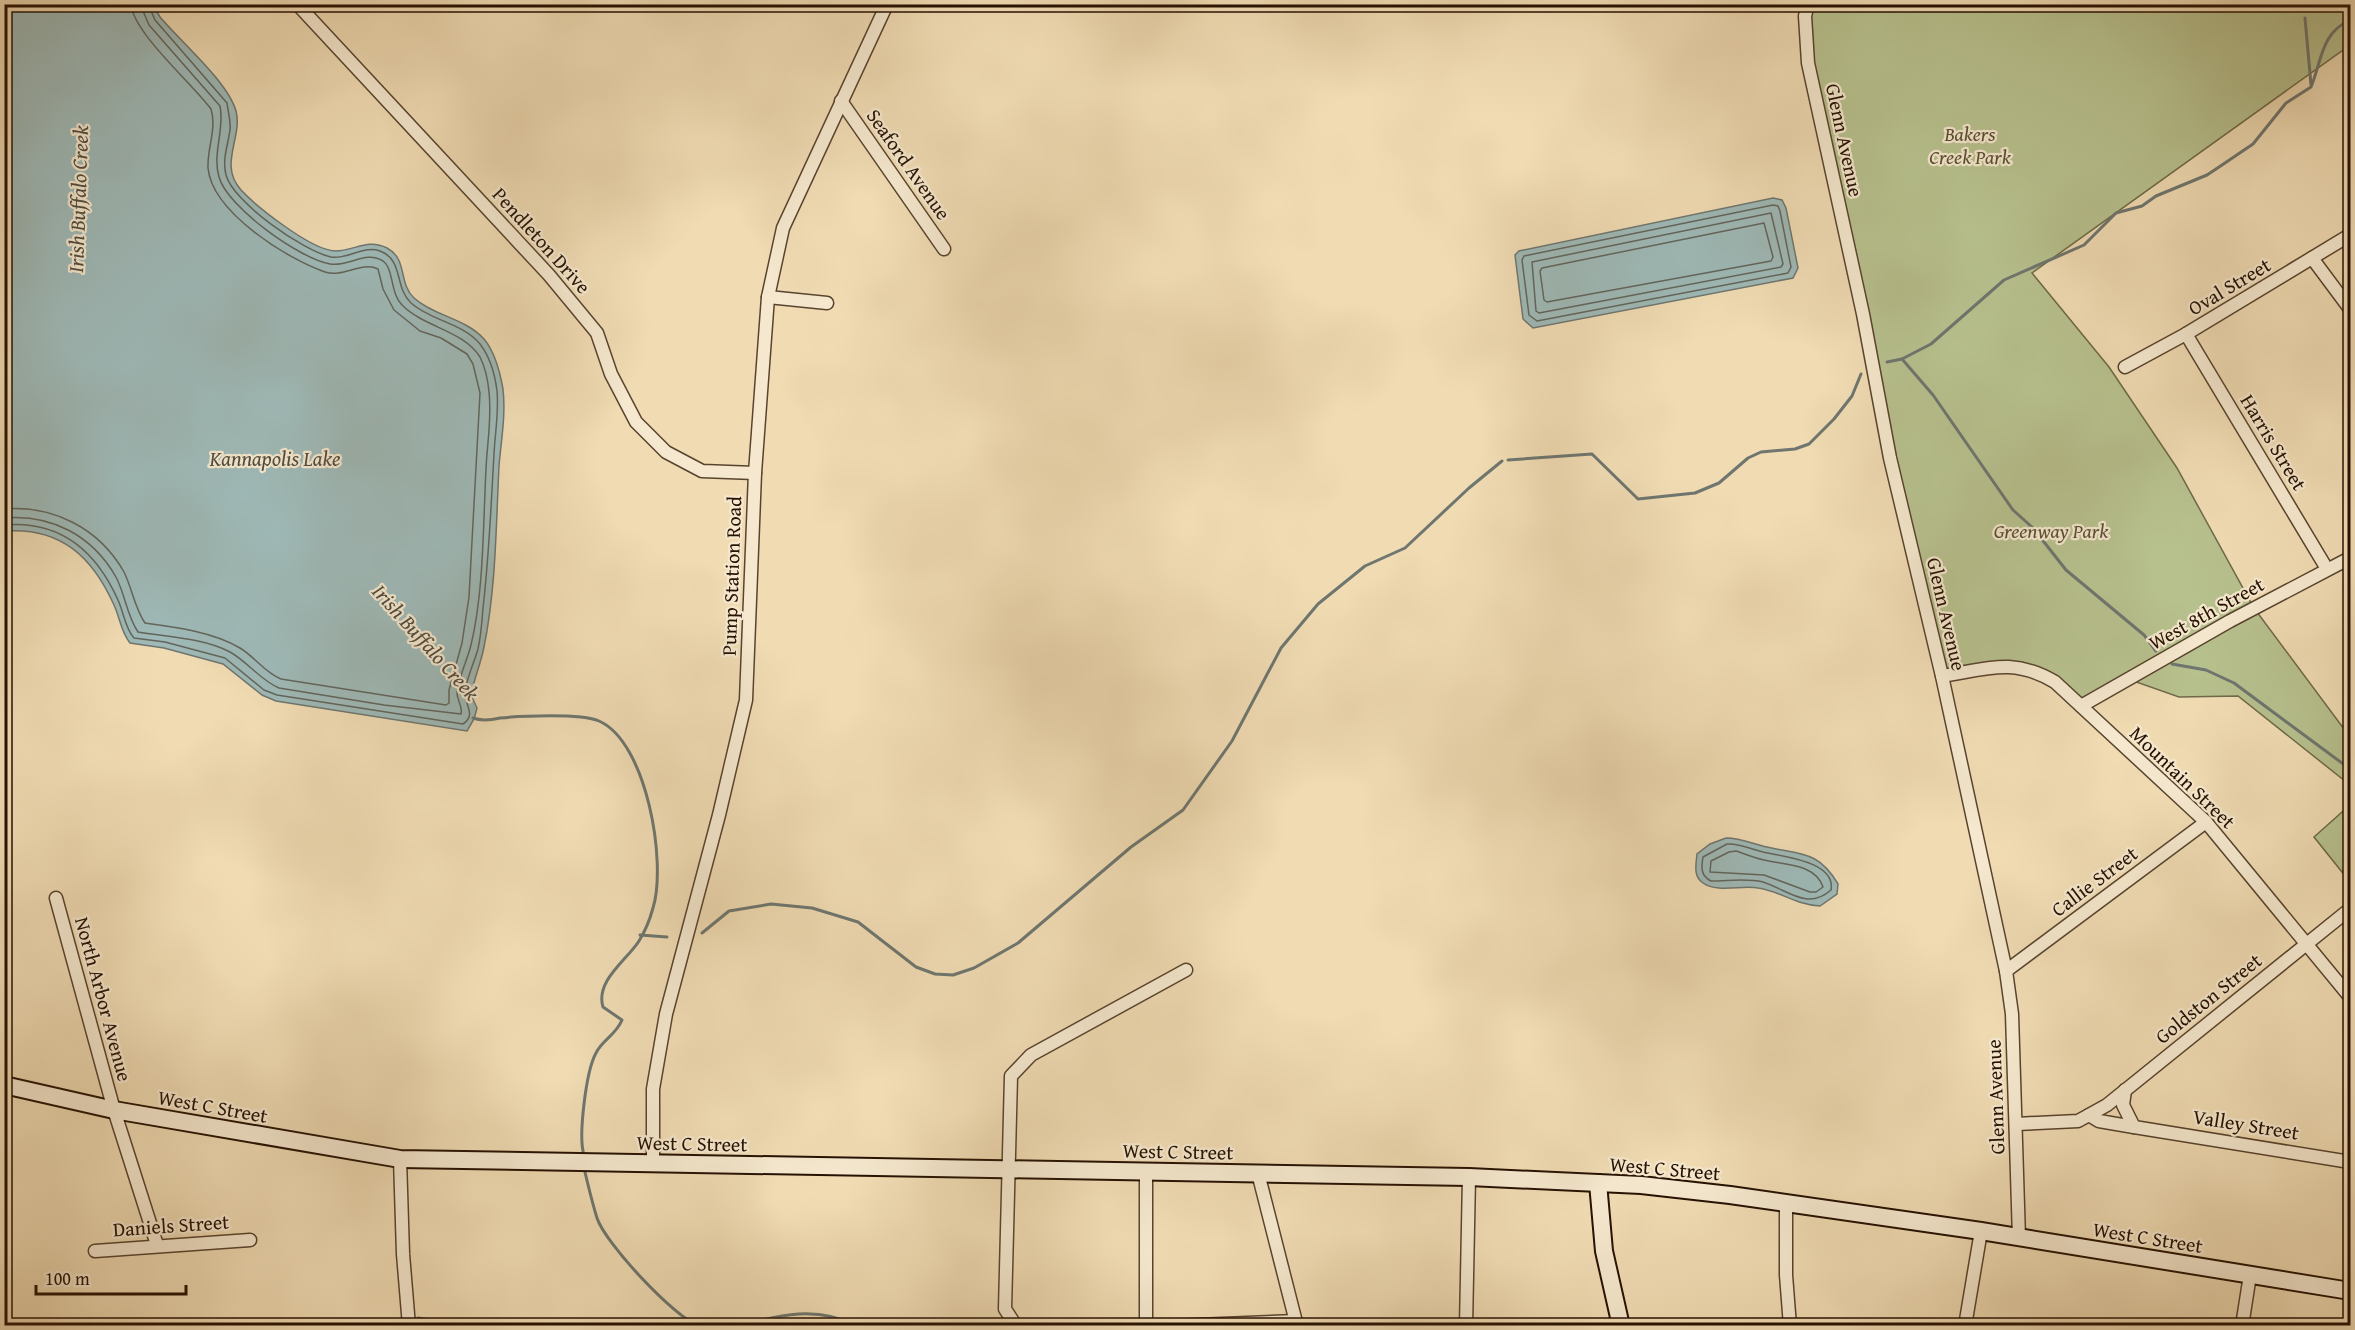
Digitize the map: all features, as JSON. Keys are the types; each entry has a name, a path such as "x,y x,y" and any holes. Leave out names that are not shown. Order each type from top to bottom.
{"main road":[{"name":"West C Street","path":"4,1085 114,1110 400,1159 1469,1177 1662,1188 1981,1231 2350,1291"},
{"path":"1598,1183 1604,1251 1621,1326"}],"street":[{"name":"Pendleton Drive","path":"297,4 541,266 597,333 611,374 636,422 666,452 702,471 755,473"},
{"name":"Pump Station Road","path":"653,1163 653,1089 666,1014 719,815 746,700 755,473 768,297 783,228 887,4"},
{"name":"Glenn Avenue","path":"1809,4 1805,16 1808,63 1863,314 1890,458 1942,676 2006,971 2012,1014 2019,1238"},
{"name":"Seaford Avenue","path":"841,102 944,249"},
{"name":"Oval Street","path":"2125,367 2186,334 2350,235"},
{"path":"2312,258 2350,309"},
{"path":"768,297 827,303"},
{"name":"Harris Street","path":"2186,334 2327,569"},
{"name":"West 8th Street","path":"2081,706 2350,558"},
{"name":"Mountain Street","path":"1942,676 2015,665 2037,671 2081,706 2206,822 2308,943 2350,997"},
{"name":"Callie Street","path":"2006,971 2206,822"},
{"name":"North Arbor Avenue","path":"56,898 114,1110 157,1245"},
{"name":"Goldston Street","path":"2089,1116 2125,1090 2350,909"},
{"path":"1016,1326 1005,1309 1011,1076 1031,1055 1186,970"},
{"path":"2125,1090 2123,1105 2134,1126"},
{"name":"Valley Street","path":"2016,1125 2078,1121 2089,1116 2099,1121 2350,1162"},
{"path":"400,1159 403,1254 409,1326"},
{"path":"1146,1171 1146,1326"},
{"path":"1172,1326 1296,1323 1258,1173"},
{"path":"1466,1326 1469,1177"},
{"path":"1786,1203 1786,1275 1790,1326"},
{"path":"1965,1326 1981,1231"},
{"name":"Daniels Street","path":"95,1251 250,1239"},
{"path":"2242,1326 2250,1275"}],"green space":[{"path":"1809,4 2350,5 2350,45 2032,273 2109,367 2177,468 2254,608 2350,737 2350,785 2238,696 2179,697 2128,679 2081,706 2049,679 2015,665 1942,676 1808,63"},
{"path":"2350,805 2350,882 2314,837"}],"water":[{"name":"Kannapolis Lake","path":"5,4 153,5 160,17 214,75 231,100 237,121 231,161 232,171 234,180 241,190 259,207 299,236 325,249 335,251 373,244 387,248 398,258 406,285 414,298 431,309 468,326 488,344 497,362 502,383 504,418 491,602 484,647 471,695 477,708 467,731 276,701 262,695 223,664 164,648 130,643 105,588 95,572 72,548 42,534 5,531"},
{"path":"1773,198 1782,200 1786,208 1798,268 1793,278 1533,328 1523,319 1515,255 1519,251"},
{"path":"1726,838 1799,853 1815,859 1831,873 1838,884 1837,894 1820,906 1803,903 1758,888 1715,888 1703,883 1696,874 1697,854 1710,844"}],"waterway":[{"path":"2305,18 2311,85"},
{"path":"1887,362 1902,359 1931,344 2004,280 2084,245 2116,213 2142,206 2156,196 2207,175 2253,144 2286,103 2311,87 2328,40 2333,32 2350,20"},
{"path":"1902,359 1933,395 2013,510 2033,528 2066,570 2144,635 2156,651"},
{"path":"1508,460 1592,454 1638,499 1695,493 1719,483 1748,458 1761,452 1795,449 1809,444 1834,419 1852,396 1861,374"},
{"path":"702,933 729,911 771,904 812,908 858,922 916,967 935,974 953,975 974,968 1018,943 1131,847 1183,810 1232,741 1281,648 1318,604 1365,566 1405,548 1469,488 1502,461"},
{"path":"2172,664 2206,670 2234,683 2350,769"},
{"name":"Irish Buffalo Creek","path":"473,718 486,720 521,716 565,716 599,721 616,733 630,753 641,778 649,806 655,835 657,888 647,926 639,941 614,971 604,988 603,1007 622,1020 599,1048 592,1062 586,1088 583,1120 584,1155"},
{"path":"640,935 667,937"},
{"name":"Irish Buffalo Creek","path":"584,1168 597,1218 613,1244 658,1294 688,1320 699,1326"},
{"name":"Irish Buffalo Creek","path":"740,1326 784,1315 799,1314 828,1316 857,1326"},
{"path":"418,1318 450,1323 621,1326"}],"park label":[{"name":"Bakers Creek Park","path":"1970,144"},
{"name":"Greenway Park","path":"2051,530"}]}
